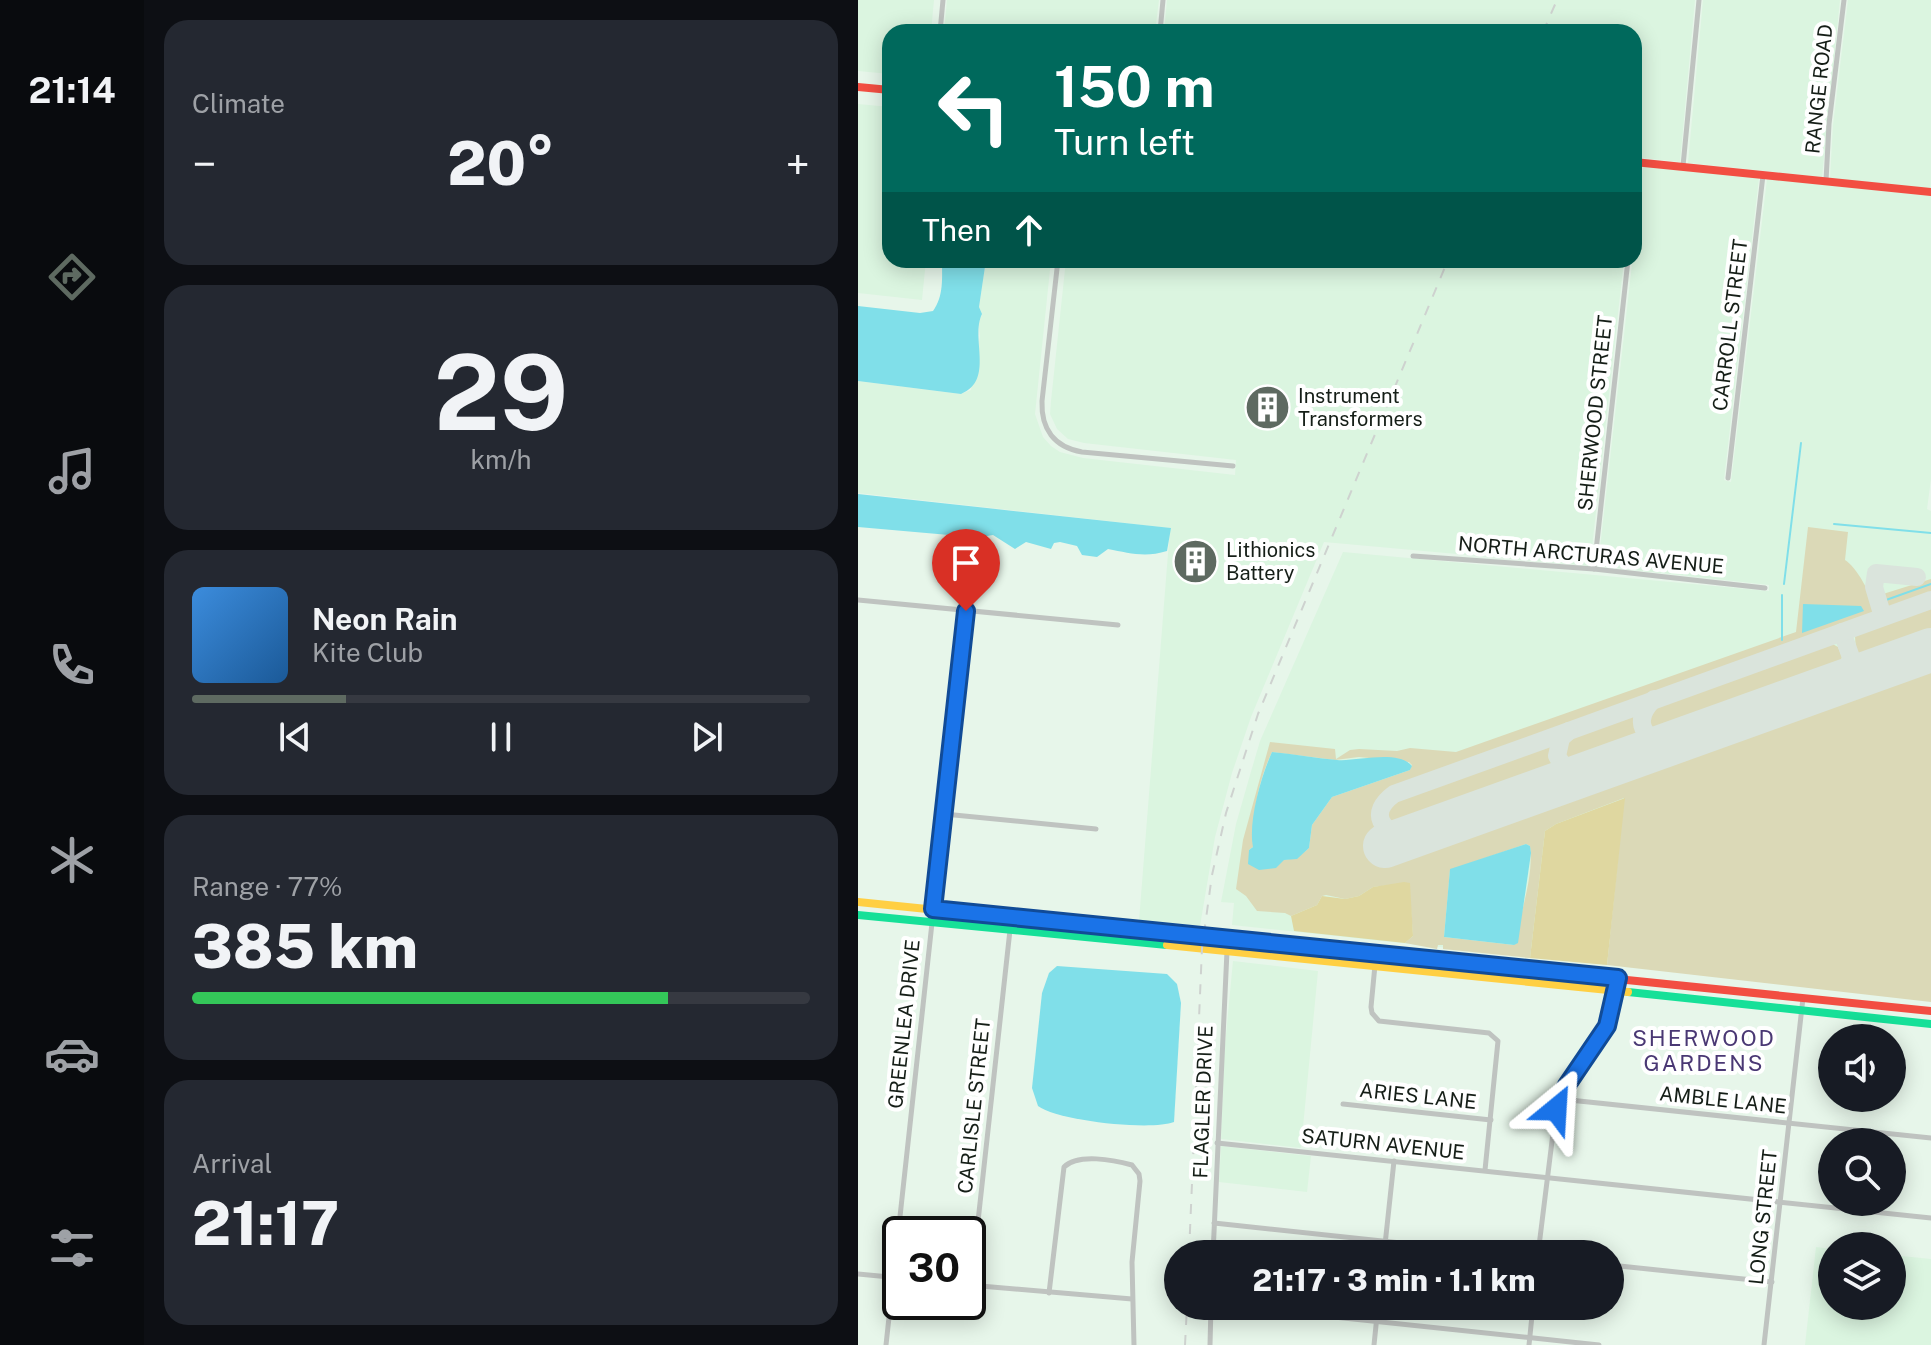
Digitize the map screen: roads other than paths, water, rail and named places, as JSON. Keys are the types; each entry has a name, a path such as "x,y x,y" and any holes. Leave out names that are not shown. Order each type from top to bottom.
{"main road":[{"path":"858,87 882,89"},
{"path":"1642,163 1931,192"},
{"path":"858,902 1931,1011"},
{"path":"858,915 1375,965 1931,1024"}],"street":[{"path":"941,24 943,0"},
{"path":"1161,24 1163,0"},
{"path":"1683,166 1699,0"},
{"name":"RANGE ROAD","path":"1826,181 1829,124 1844,0"},
{"name":"CARROLL STREET","path":"1728,478 1763,175"},
{"path":"1057,268 1042,401 1044,425 1056,442 1073,450 1233,466"},
{"name":"SHERWOOD STREET","path":"1594,569 1627,268"},
{"name":"NORTH ARCTURAS AVENUE","path":"1413,556 1594,569 1765,588"},
{"path":"858,600 1118,625"},
{"name":"GREENLEA DRIVE","path":"903,1216 931,922 966,611"},
{"path":"944,814 1096,829"},
{"name":"CARLISLE STREET","path":"978,1216 1010,930"},
{"name":"FLAGLER DRIVE","path":"1213,1240 1227,951"},
{"path":"1375,965 1371,1007 1379,1021 1489,1033 1496,1037 1499,1047 1485,1170"},
{"path":"1539,1240 1551,1130 1560,1099 1607,1026 1618,978"},
{"name":"LONG STREET","path":"1764,1345 1803,998"},
{"name":"AMBLE LANE","path":"1560,1099 1931,1138"},
{"name":"ARIES LANE","path":"1343,1104 1491,1120"},
{"name":"SATURN AVENUE","path":"1217,1143 1931,1218"},
{"path":"1049,1293 1062,1174 1068,1163 1081,1159 1126,1163 1136,1168 1139,1174 1132,1262 1134,1345"},
{"path":"1385,1240 1394,1161"},
{"path":"1214,1223 1376,1240"},
{"path":"1624,1266 1772,1282"},
{"path":"858,1274 882,1276"},
{"path":"986,1287 1132,1299"},
{"name":"GREENLEA DRIVE","path":"886,1345 890,1320"},
{"path":"1210,1345 1211,1320"},
{"path":"1366,1320 1599,1345"},
{"path":"1529,1345 1532,1320"},
{"path":"1374,1345 1376,1321"}],"water":[{"path":"942,268 985,268 979,307 982,314 978,335 979,369 971,388 961,394 858,381 858,306 920,313 933,311 941,293"},
{"path":"858,494 1171,528 1167,551 1159,553 1137,554 1108,549 1097,557 1082,555 1077,546 1060,542 1054,543 1051,549 1026,542 1015,549 993,535 981,537 975,559 969,559 949,535 858,527"},
{"path":"1803,604 1861,606 1864,611 1802,633"},
{"path":"1272,752 1337,760 1397,758 1412,766 1410,770 1332,797 1312,825 1309,848 1297,859 1284,860 1276,868 1259,870 1248,864 1249,850 1253,847 1256,799"},
{"path":"1526,844 1530,846 1531,853 1518,943 1444,937 1450,869"},
{"path":"1057,966 1167,974 1177,984 1181,1003 1174,1122 1162,1125 1105,1123 1064,1116 1038,1106 1032,1088 1042,993 1049,973"}],"waterway":[{"path":"1784,584 1801,443"},
{"path":"1834,524 1931,533"},
{"path":"1886,600 1931,584"},
{"path":"1782,595 1782,640"}],"railway":[{"path":"1546,24 1557,0"},
{"path":"1190,1240 1202,948 1212,875 1226,813 1258,714 1445,268"},
{"path":"1185,1345 1186,1320"}],"place":[{"name":"Instrument Transformers","path":"1267,407"},
{"name":"Lithionics Battery","path":"1195,562"}],"district":[{"name":"SHERWOOD GARDENS","path":"1704,1050"}]}
